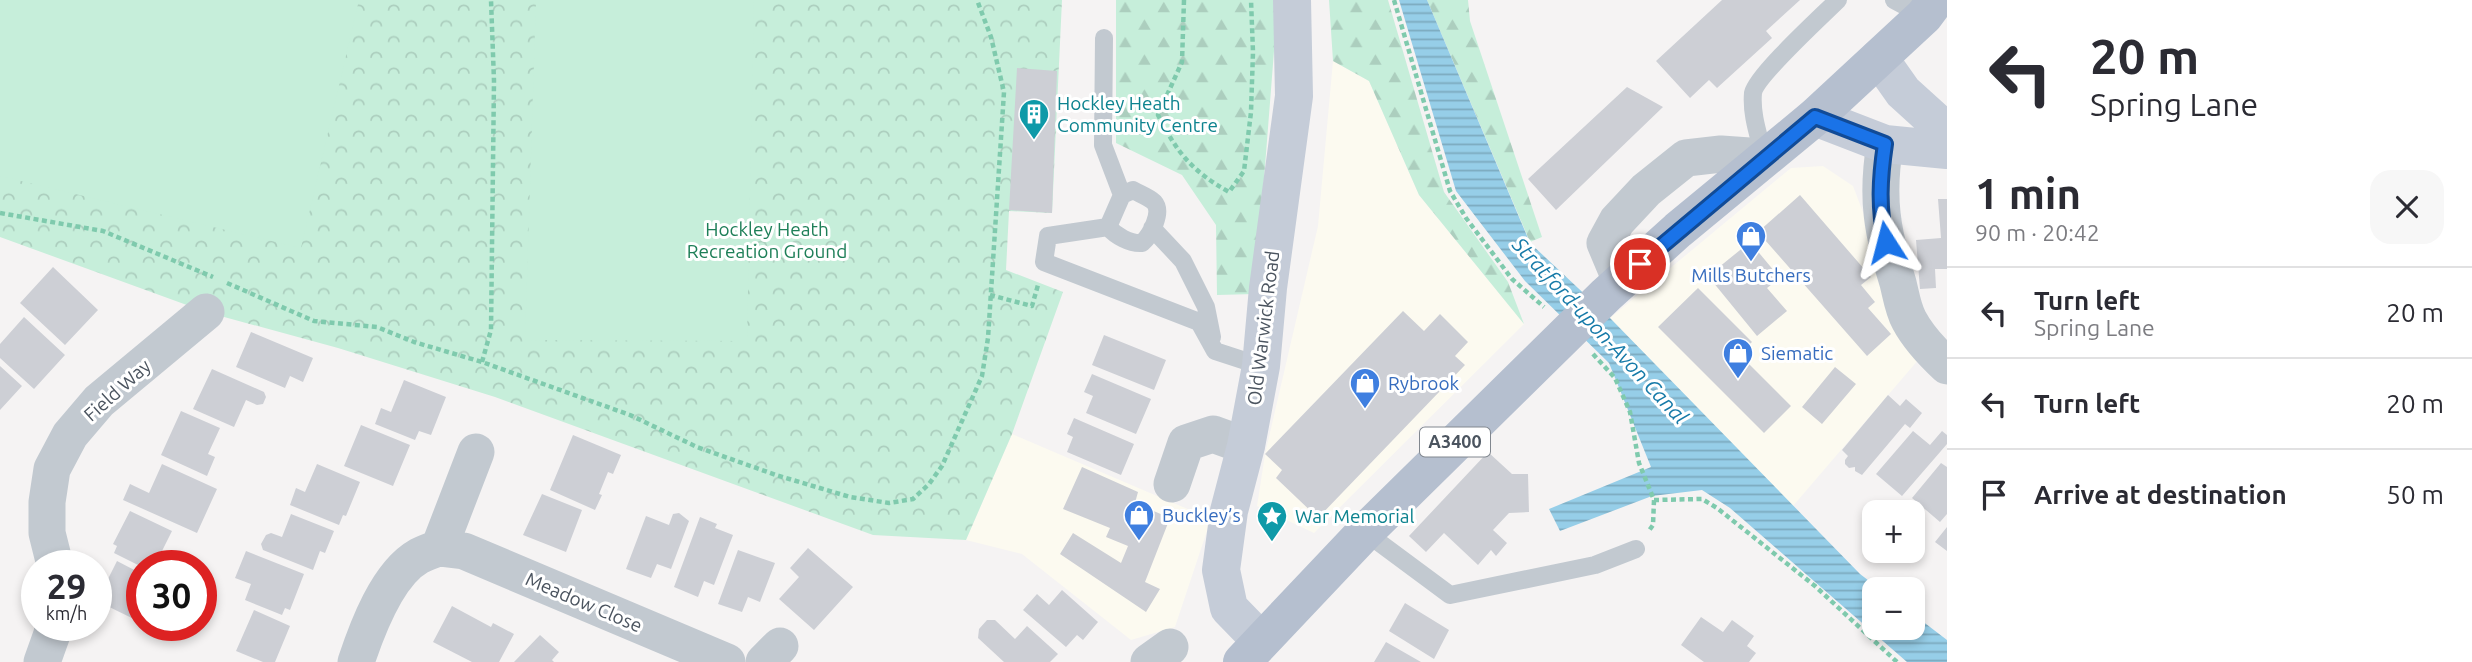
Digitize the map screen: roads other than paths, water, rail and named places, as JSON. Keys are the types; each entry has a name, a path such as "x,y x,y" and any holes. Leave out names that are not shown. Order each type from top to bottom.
{"main road":[{"name":"Old Warwick Road","path":"1259,652 1229,608 1221,570 1229,511 1246,446 1261,366 1268,288 1294,96 1292,0"},
{"name":"A3400","path":"1259,652 1366,533 1546,353 1613,288 1764,157 1815,117 1879,58 1918,5"},
{"path":"1879,58 1903,92 1947,132"},
{"path":"1815,117 1885,144 1947,150"}],"street":[{"path":"1885,144 1880,178 1881,221 1891,262 1908,318 1934,354 1947,366"},
{"path":"1613,288 1605,243 1617,221 1646,190 1686,158 1721,154 1764,157"},
{"name":"Field Way","path":"51,550 47,533 47,502 52,469 70,435 99,401 206,312"},
{"path":"1172,484 1186,443 1213,434 1246,446"},
{"path":"356,662 371,619 396,579 417,557 439,548 476,452"},
{"name":"Meadow Close","path":"439,548 464,551 727,662"},
{"path":"42,662 50,641"}],"lane":[{"path":"1764,157 1753,113 1754,89 1764,75 1838,0"},
{"path":"1104,38 1103,145 1122,195"},
{"path":"1133,190 1153,200 1157,208 1152,228 1142,243 1114,234 1108,227 1122,195 1133,190"},
{"path":"1108,227 1048,236 1044,262 1199,322 1215,351 1261,366"},
{"path":"1152,228 1183,261 1206,307 1215,351"},
{"path":"1366,533 1450,595 1595,565 1636,549"}],"water":[{"name":"Stratford-upon-Avon Canal","path":"1399,0 1427,0 1530,243 1610,318 1864,577 1862,623 1730,508 1702,490 1652,496 1560,531 1549,509 1651,467 1609,363 1525,281 1456,191"},
{"path":"1925,623 1947,640 1947,662 1907,662 1882,640 1925,640"}],"place":[{"name":"Hockley Heath Community Centre","path":"1034,141"},
{"name":"Mills Butchers","path":"1751,263"},
{"name":"Siematic","path":"1738,380"},
{"name":"Rybrook","path":"1365,410"},
{"name":"Buckley’s","path":"1139,542"},
{"name":"War Memorial","path":"1272,543"}],"park label":[{"name":"Hockley Heath Recreation Ground","path":"767,240"}]}
